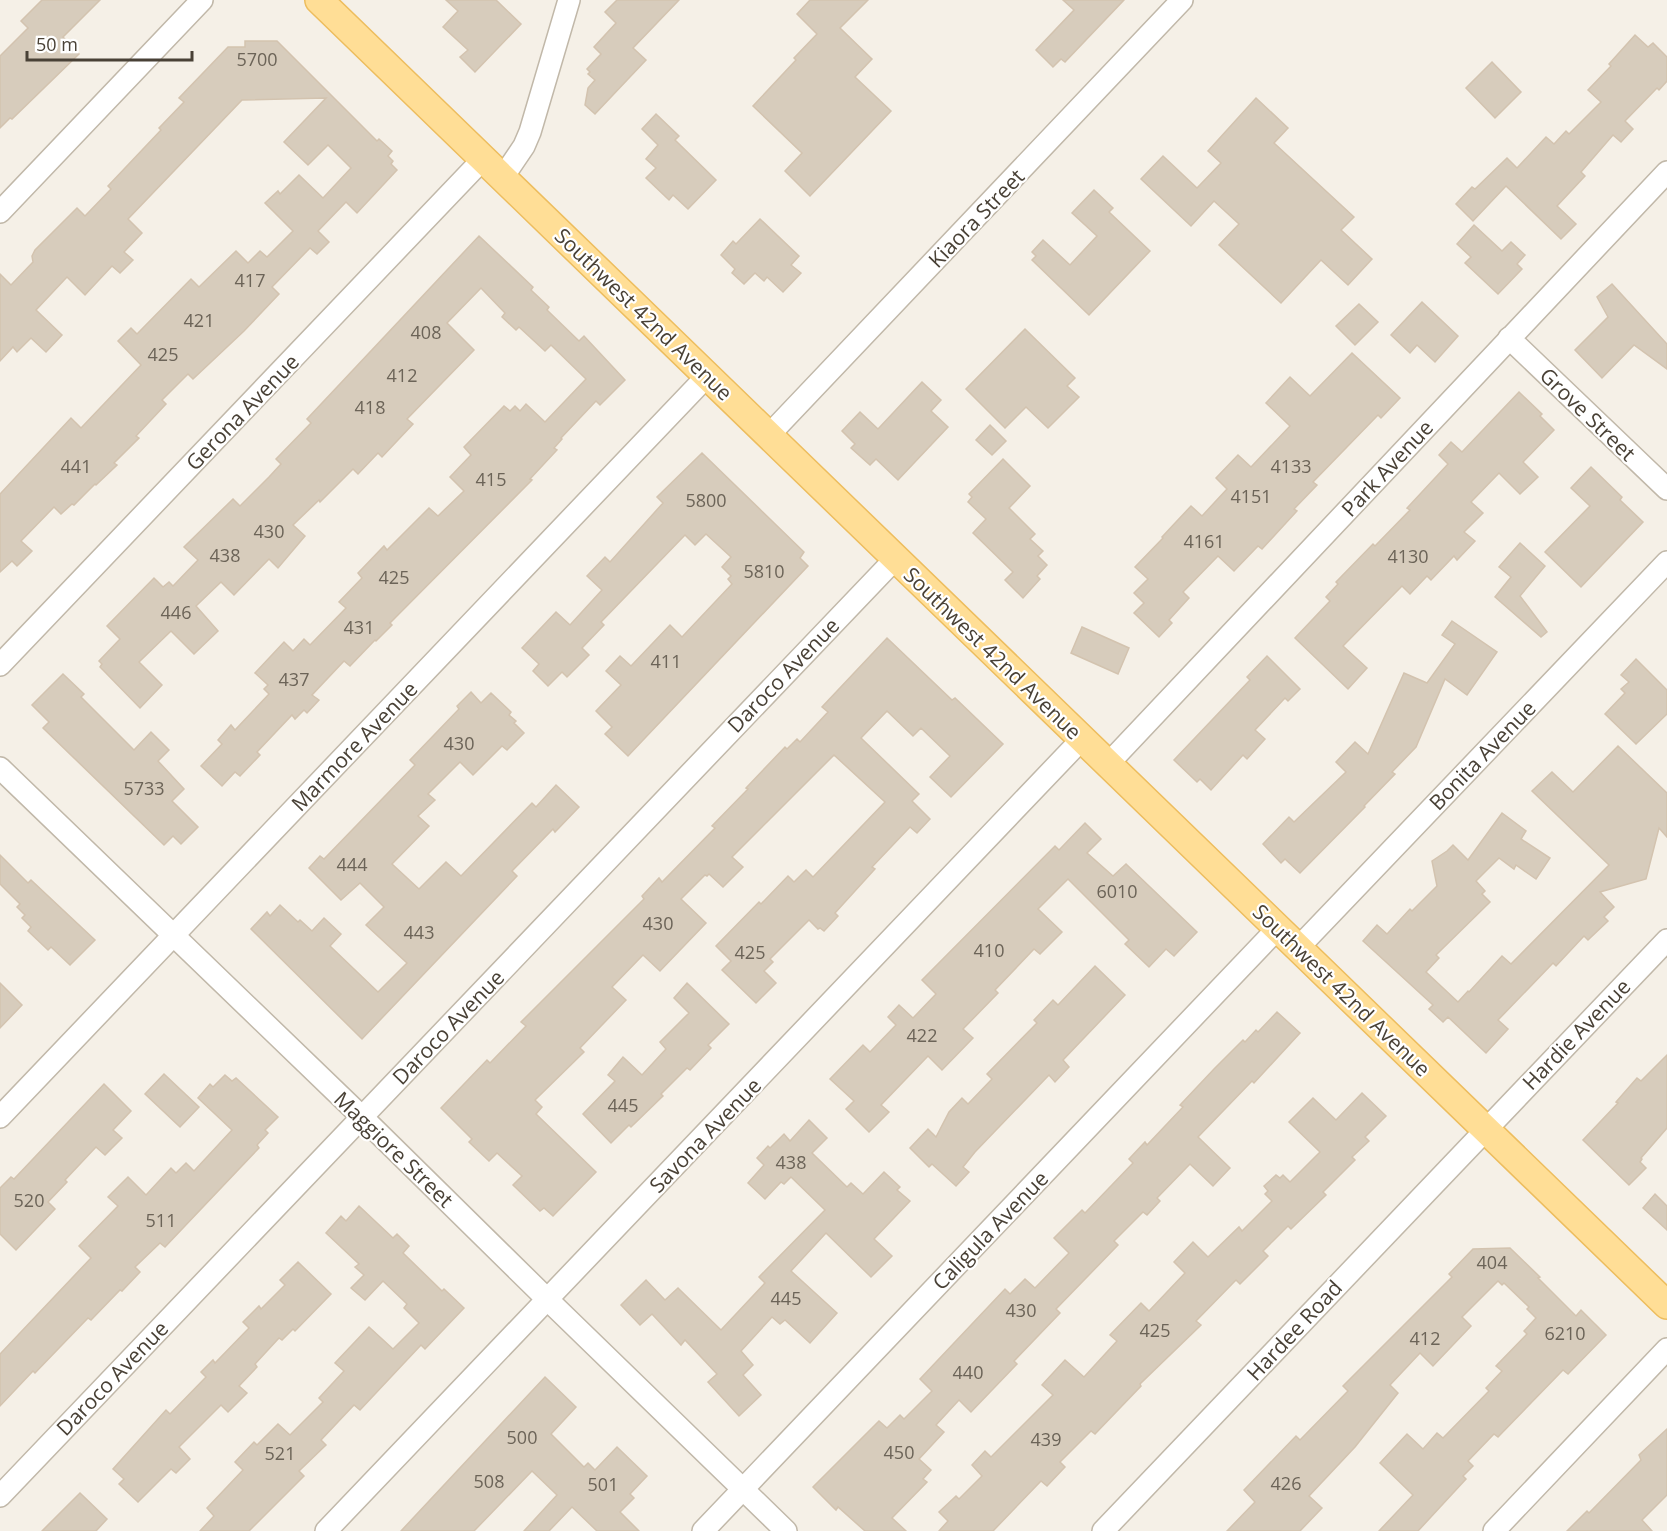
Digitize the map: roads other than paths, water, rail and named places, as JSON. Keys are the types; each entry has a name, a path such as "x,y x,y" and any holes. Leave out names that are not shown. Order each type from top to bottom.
{"main road":[{"name":"Southwest 42nd Avenue","path":"319,0 1667,1305"}],"street":[{"path":"0,212 202,0"},
{"path":"503,177 524,146 530,132 569,0"},
{"name":"Kiaora Street","path":"769,435 1182,0"},
{"name":"Gerona Avenue","path":"0,665 484,158"},
{"name":"Park Avenue","path":"1108,764 1667,172"},
{"name":"Grove Street","path":"1509,338 1667,489"},
{"name":"Marmore Avenue","path":"0,1117 708,375"},
{"name":"Daroco Avenue","path":"0,1496 896,558"},
{"name":"Bonita Avenue","path":"1298,948 1667,562"},
{"name":"Savona Avenue","path":"326,1531 1082,739"},
{"name":"Maggiore Street","path":"0,768 786,1531"},
{"name":"Caligula Avenue","path":"703,1531 1278,928"},
{"name":"Hardie Avenue","path":"1485,1128 1667,940"},
{"name":"Hardee Road","path":"1103,1531 1485,1128"},
{"path":"1494,1531 1667,1349"}]}
